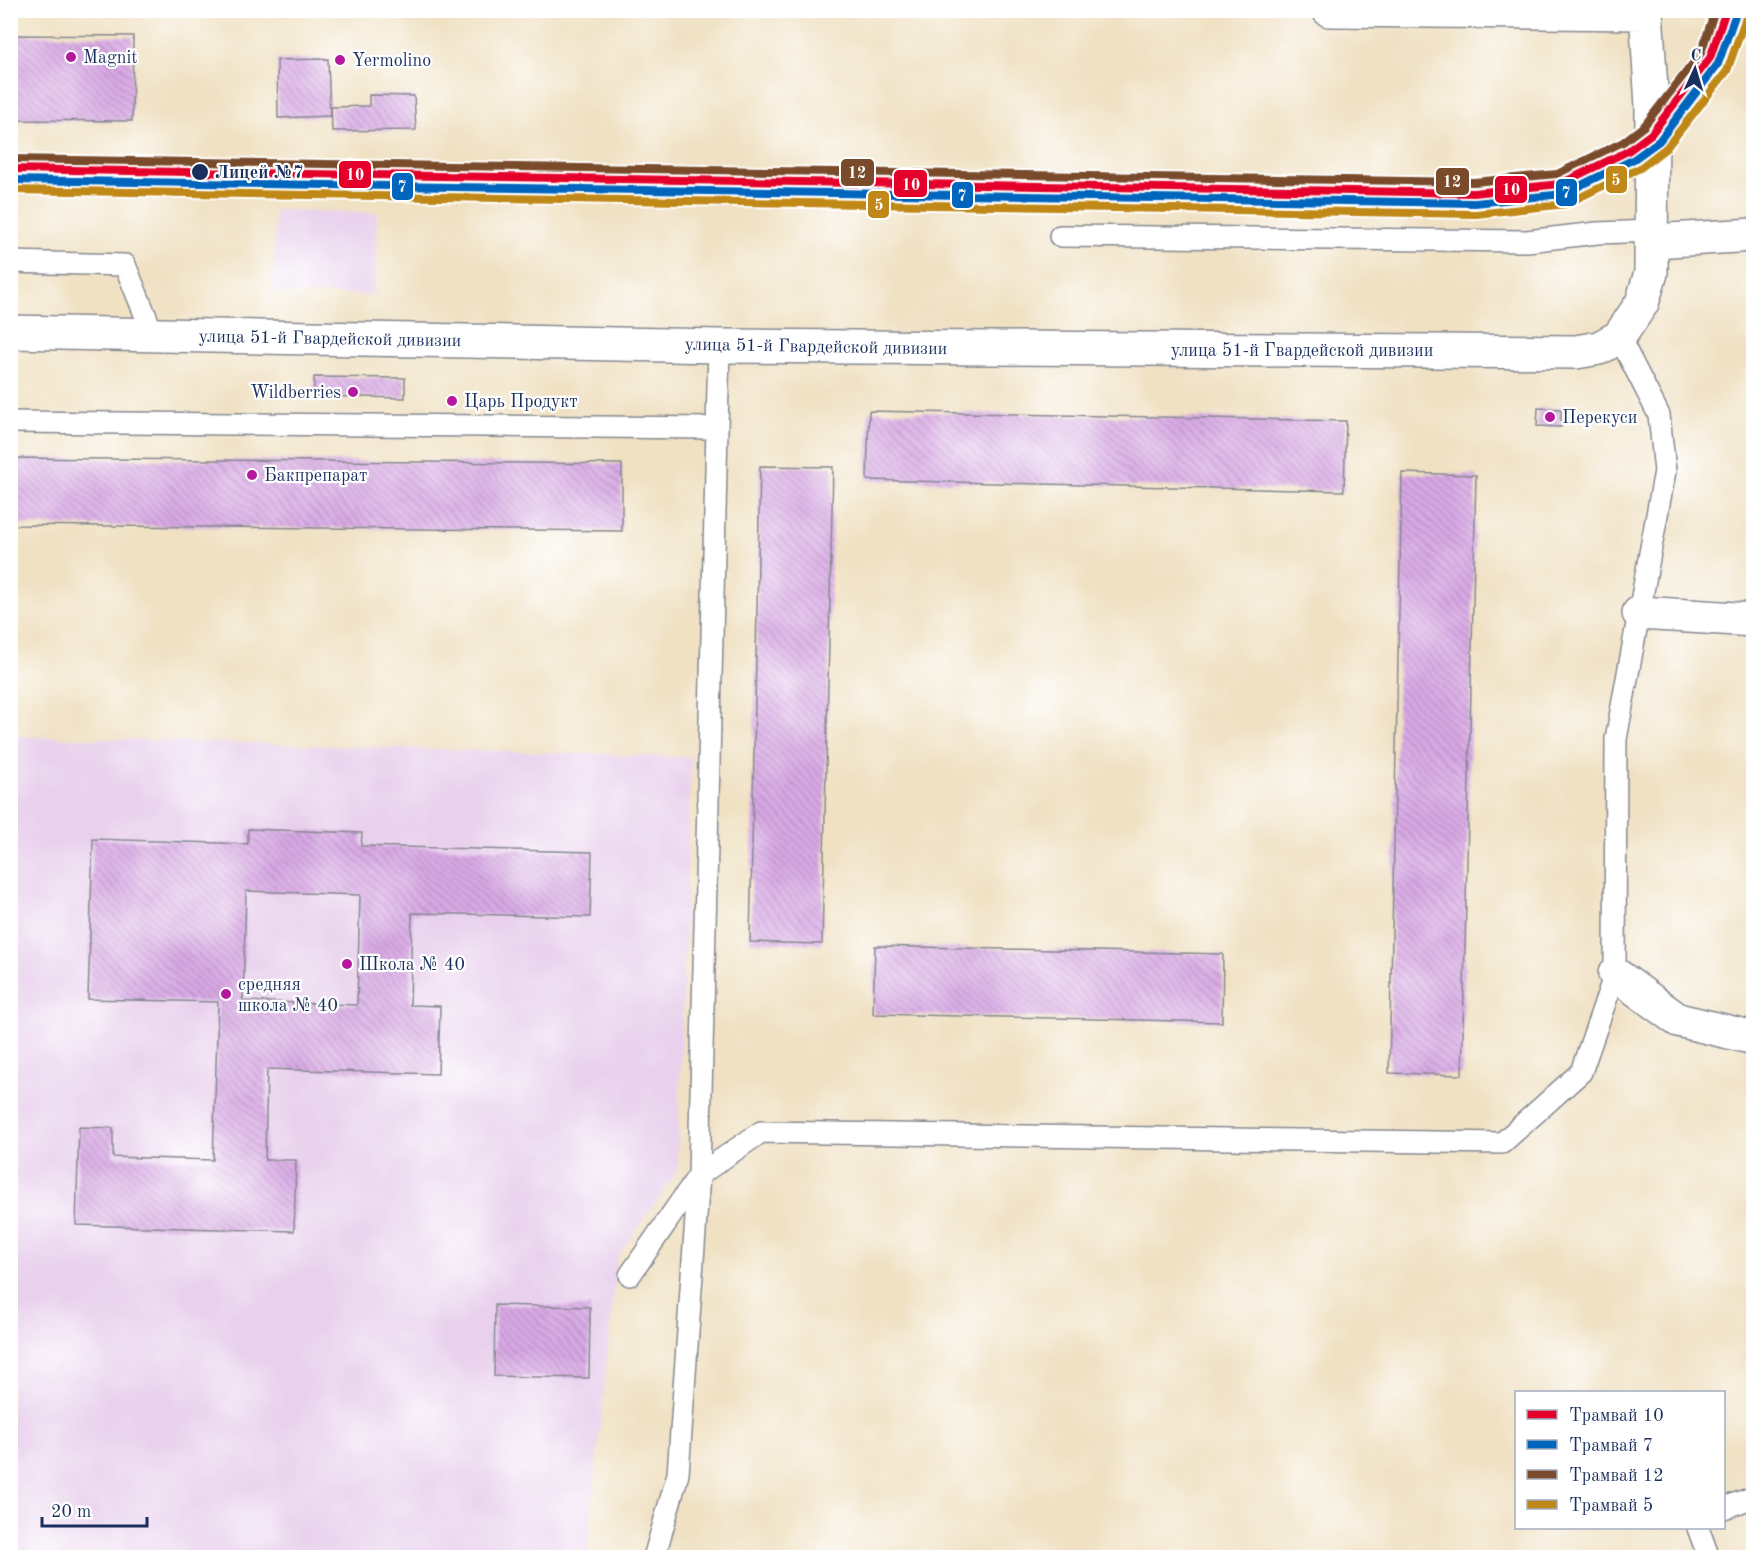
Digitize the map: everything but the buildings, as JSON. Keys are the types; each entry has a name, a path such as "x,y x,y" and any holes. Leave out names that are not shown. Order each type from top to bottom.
{"main road":[{"path":"1329,10 1646,12 1652,106 1651,273 1642,303 1618,337"},
{"path":"1653,236 1754,235"},
{"name":"улица 51-й Гвардейской дивизии","path":"10,332 719,346 1576,352 1599,348 1618,337"},
{"path":"1639,613 1754,620"},
{"path":"1615,974 1678,1020 1754,1038"}],"lane":[{"path":"1060,236 1527,241 1597,233 1653,236"},
{"path":"10,262 125,265 153,334"},
{"path":"630,1275 699,1175 761,1132 1502,1143 1581,1072 1615,974 1616,739 1665,471 1659,415 1618,337"},
{"path":"654,1557 678,1474 699,1175 719,346"},
{"path":"10,422 717,428"},
{"path":"1725,1508 1754,1497"},
{"path":"1699,1529 1709,1557"}],"shaded area":[{"path":"275,210 377,213 374,295 273,293"},
{"name":"Школа № 40","path":"11,736 691,757 677,1172 617,1258 587,1557 11,1558"}],"tram line":[{"name":"12","path":"10,159 1474,182 1557,174 1623,142 1644,126 1701,53 1715,10"},
{"name":"10","path":"10,169 1474,193 1560,184 1628,151 1651,134 1710,58 1726,10"},
{"name":"7","path":"10,180 1475,203 1563,194 1634,159 1659,141 1718,64 1736,13"},
{"name":"5","path":"10,190 1476,214 1566,204 1640,168 1666,148 1727,71 1746,17"}],"place":[{"name":"Magnit","path":"71,57"},
{"name":"Yermolino","path":"340,60"},
{"name":"Лицей №7","path":"200,172"},
{"name":"Wildberries","path":"353,392"},
{"name":"Царь Продукт","path":"452,401"},
{"name":"Перекуси","path":"1550,417"},
{"name":"Бакпрепарат","path":"252,475"},
{"name":"Школа № 40","path":"347,964"},
{"name":"средняя школа № 40","path":"226,994"}]}
